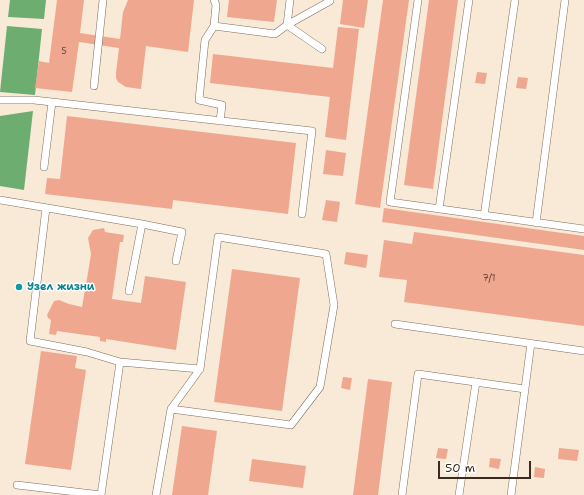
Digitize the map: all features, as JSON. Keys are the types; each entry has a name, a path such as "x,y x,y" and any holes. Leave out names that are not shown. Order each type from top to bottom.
{"lane":[{"path":"94,86 103,0"},
{"path":"214,0 216,5 214,26 205,40 199,100 222,105 220,121"},
{"path":"287,25 290,0"},
{"path":"214,26 275,34 287,25 330,0"},
{"path":"418,0 390,202 584,229"},
{"path":"439,209 469,0"},
{"path":"484,216 515,0"},
{"path":"536,223 565,0"},
{"path":"287,25 322,49"},
{"path":"0,100 18,99 52,102 312,131 302,214"},
{"path":"44,167 52,102"},
{"path":"0,200 182,232 176,261"},
{"path":"46,208 30,341 87,352 120,362 200,369"},
{"path":"129,291 142,224"},
{"path":"156,495 171,409 200,369 218,237 326,254 334,305 320,388 291,425 171,409"},
{"path":"395,324 584,351"},
{"path":"511,495 531,343"},
{"path":"16,485 101,495 120,362"},
{"path":"402,495 418,374 525,389"},
{"path":"459,495 476,382"}],"green space":[{"path":"10,0 46,0 44,19 8,17"},
{"path":"7,26 42,29 35,95 0,92"},
{"path":"33,111 24,190 0,186 0,116"}],"building":[{"path":"57,0 84,0 80,33 120,39 123,12 128,0 194,0 188,52 146,46 141,89 126,87 118,82 116,73 119,48 79,42 72,92 35,88 39,61 49,63"},
{"path":"229,0 277,0 274,22 227,17"},
{"path":"343,0 368,0 364,28 340,24"},
{"path":"383,0 409,0 380,208 355,204"},
{"path":"429,0 458,0 433,189 404,185"},
{"path":"338,27 359,29 346,140 325,137 330,97 210,83 213,54 333,68"},
{"path":"477,72 487,73 485,84 475,83"},
{"path":"518,77 528,78 526,89 516,88"},
{"path":"67,116 296,143 288,214 173,200 172,209 45,194 47,178 60,179"},
{"path":"326,150 346,153 343,176 323,174"},
{"path":"326,200 340,202 337,222 322,220"},
{"path":"384,208 584,236 584,250 382,222"},
{"path":"104,228 105,232 124,235 123,242 120,242 112,299 141,303 145,276 186,282 176,350 106,339 106,342 100,341 100,337 57,331 56,335 49,334 51,320 47,315 54,301 59,300 82,307 85,290 81,289 82,284 86,285 91,254 88,238 93,230"},
{"path":"414,232 584,255 584,326 404,302 407,280 379,277 384,240 412,244"},
{"path":"346,252 368,255 366,268 344,264"},
{"path":"232,269 300,278 282,411 214,402"},
{"path":"41,351 77,356 75,368 86,370 71,470 25,464"},
{"path":"343,377 352,378 350,390 341,388"},
{"path":"368,379 392,382 378,495 353,495"},
{"path":"182,426 217,431 208,495 172,495"},
{"path":"438,448 448,449 446,459 436,458"},
{"path":"559,448 579,450 577,461 558,459"},
{"path":"490,458 501,459 499,469 489,467"},
{"path":"252,459 306,466 303,488 249,481"},
{"path":"535,467 545,469 544,478 534,477"}],"place":[{"name":"Узел жизни","path":"19,287"}]}
